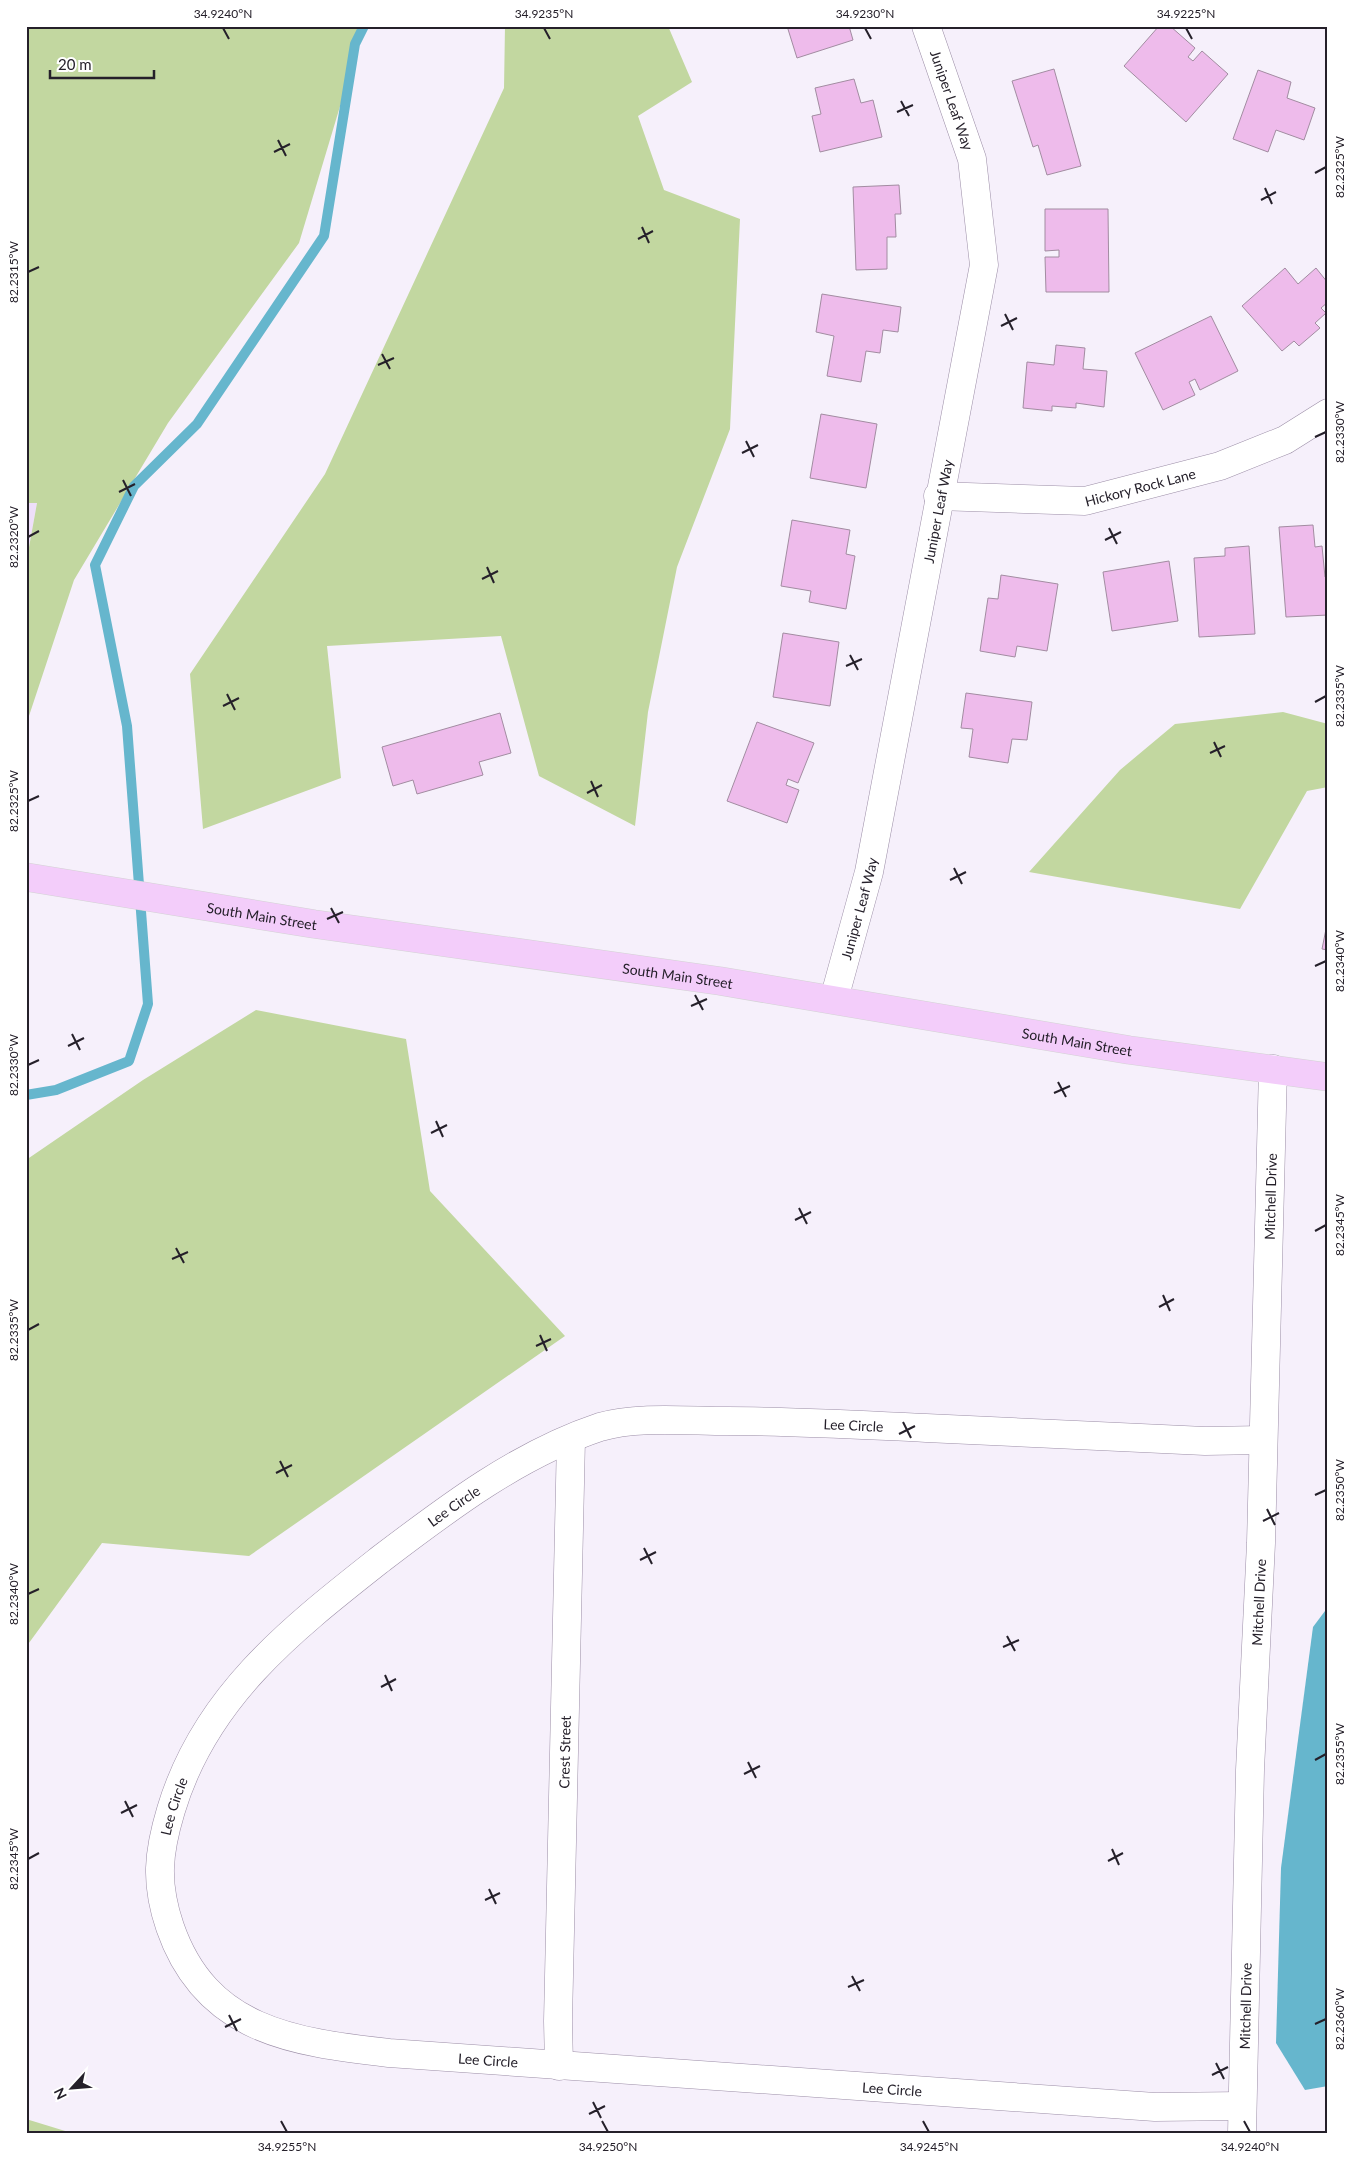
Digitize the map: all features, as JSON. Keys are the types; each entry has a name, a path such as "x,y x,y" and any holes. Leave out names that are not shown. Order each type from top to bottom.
{"main road":[{"name":"South Main Street","path":"26,877 214,908 834,999 1129,1050 1328,1077"}],"street":[{"name":"Juniper Leaf Way","path":"834,999 869,872 938,496 984,264 972,159 926,26"},
{"name":"Hickory Rock Lane","path":"938,496 1085,501 1220,466 1285,440 1328,413"},
{"name":"Mitchell Drive","path":"1242,2134 1250,1770 1261,1543 1273,1070"},
{"name":"Lee Circle","path":"1242,2106 1155,2107 559,2066 324,2046 285,2036 241,2018 208,1993 184,1960 166,1916 158,1878 160,1844 178,1786 196,1747 226,1700 241,1681 271,1650 327,1601 431,1521 481,1486 546,1450 603,1426 628,1422 775,1421 1205,1441 1263,1440"},
{"name":"Crest Street","path":"559,2066 558,2021 571,1439"}],"shaded area":[{"path":"26,503 37,503 26,564"}],"green space":[{"path":"26,26 359,26 356,53 299,243 168,423 74,580 26,725 26,564 37,503 26,503"},
{"path":"505,26 668,26 692,82 638,116 664,190 740,219 730,429 677,567 648,712 635,826 539,776 501,636 327,646 341,778 203,829 190,674 325,474 504,88"},
{"path":"1283,712 1328,724 1328,787 1307,791 1240,909 1029,872 1120,770 1175,724"},
{"path":"256,1010 406,1039 430,1191 565,1336 249,1556 102,1543 26,1647 26,1160 143,1080"},
{"path":"26,2119 75,2134 26,2134"}],"water":[{"path":"1328,1607 1328,2086 1305,2090 1276,2043 1281,1868 1313,1627"}],"building":[{"path":"787,26 849,26 853,40 797,58"},
{"path":"1159,26 1170,26 1195,48 1188,57 1193,61 1202,51 1228,74 1186,122 1124,66"},
{"path":"1054,69 1081,166 1047,175 1038,145 1033,147 1012,81"},
{"path":"1258,70 1291,82 1287,98 1315,108 1304,140 1276,130 1268,152 1233,139"},
{"path":"854,79 861,103 873,100 882,137 820,152 812,116 821,114 815,88"},
{"path":"899,185 901,214 895,214 896,237 887,237 887,269 856,270 853,187"},
{"path":"1045,209 1108,209 1109,292 1046,292 1045,257 1059,257 1059,250 1045,251"},
{"path":"1285,268 1298,284 1316,268 1328,283 1328,302 1321,308 1326,313 1315,323 1320,328 1299,346 1294,341 1282,351 1242,306"},
{"path":"822,294 901,307 898,332 883,330 880,353 866,351 861,382 827,376 834,336 816,332"},
{"path":"1211,316 1238,371 1200,390 1195,379 1189,382 1195,395 1163,410 1135,353"},
{"path":"1056,345 1085,348 1083,369 1107,371 1104,407 1076,403 1076,408 1052,406 1052,411 1023,408 1027,362 1054,365"},
{"path":"821,414 877,424 866,488 810,478"},
{"path":"792,520 850,530 846,554 855,556 846,609 809,602 811,591 781,586"},
{"path":"1313,525 1315,547 1322,546 1325,577 1328,577 1328,615 1286,617 1279,527"},
{"path":"1249,546 1255,634 1199,637 1194,558 1225,556 1225,548"},
{"path":"1169,561 1178,621 1112,631 1103,572"},
{"path":"1001,575 1058,584 1047,651 1017,646 1015,657 980,651 988,598 998,599"},
{"path":"783,633 839,642 830,706 773,697"},
{"path":"966,693 1032,702 1027,740 1012,739 1008,763 969,757 973,729 961,728"},
{"path":"500,713 511,753 479,762 483,775 417,794 413,780 393,786 382,747"},
{"path":"757,722 814,743 798,783 788,779 786,785 799,790 787,823 727,801"},
{"path":"1328,919 1328,950 1322,949"}],"waterway":[{"path":"26,1095 56,1090 129,1061 148,1004 127,726 95,565 134,486 197,424 324,236 355,44 364,26"}]}
